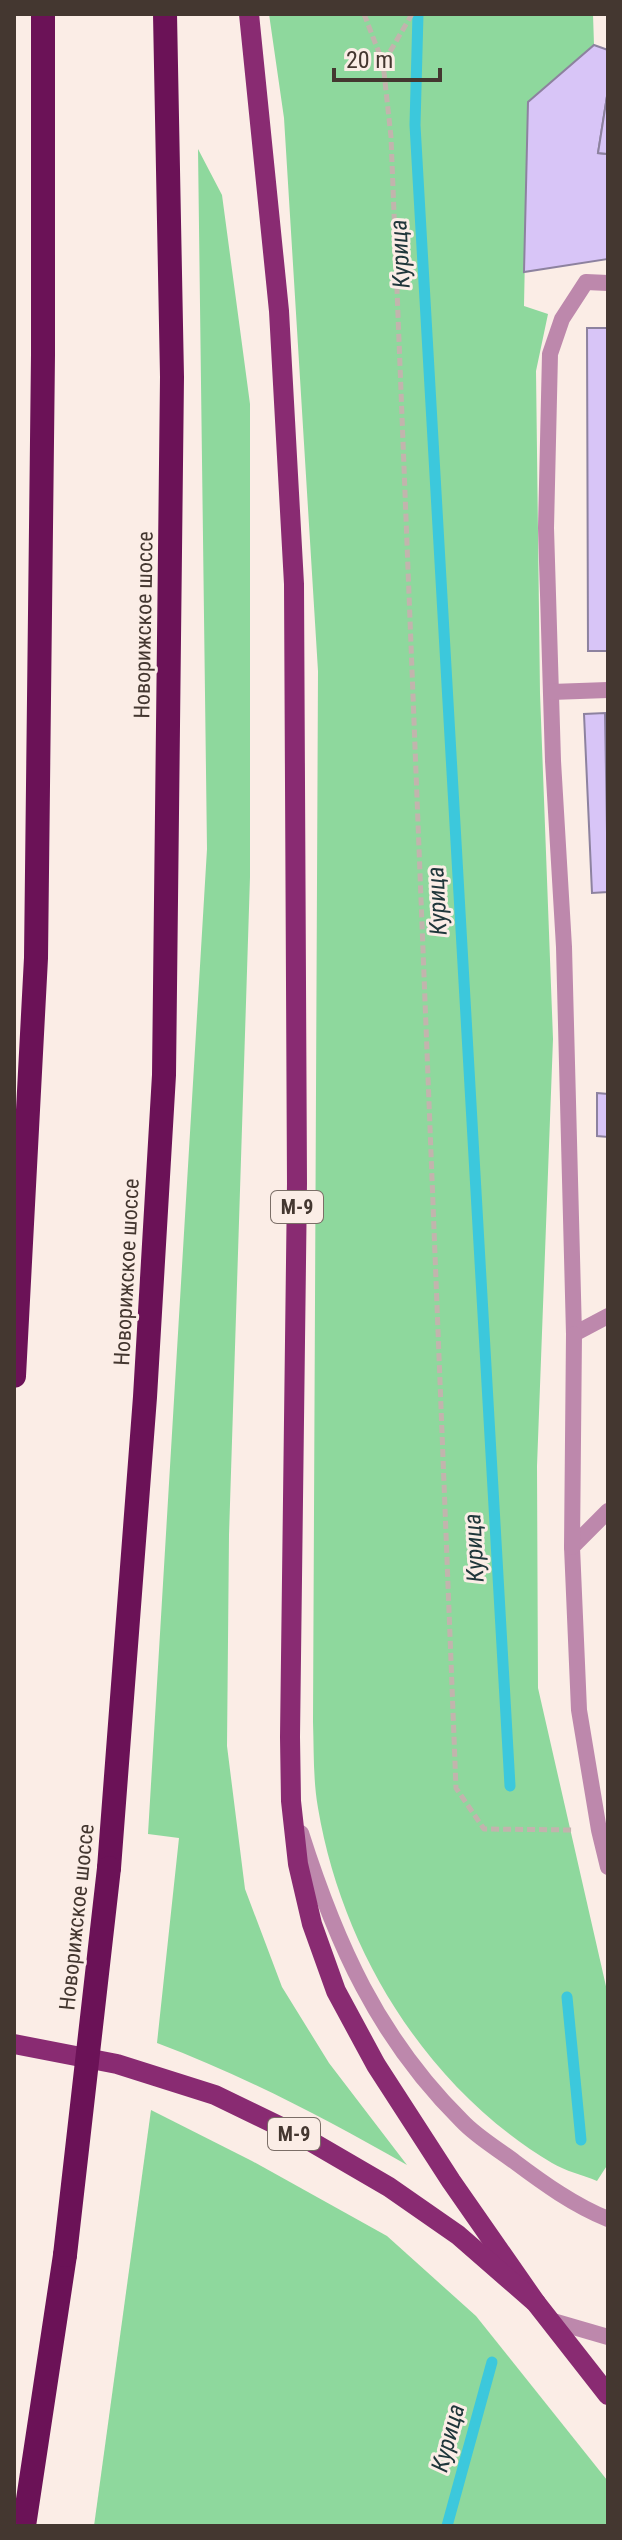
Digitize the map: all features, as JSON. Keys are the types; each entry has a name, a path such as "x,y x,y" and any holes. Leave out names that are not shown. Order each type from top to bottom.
{"highway":[{"path":"14,1376 36,958 43,355 43,14"},
{"name":"Новорижское шоссе","path":"24,2526 65,2255 109,1868 145,1397 164,1075 172,377 165,14"}],"main road":[{"name":"М-9","path":"249,14 279,311 294,584 297,1183 291,1801 298,1864 312,1924 336,1991 384,2078 536,2303"},
{"name":"М-9","path":"14,2044 117,2064 215,2095 310,2141 389,2187 458,2235 536,2303 608,2395"}],"street":[{"path":"608,283 586,282 562,319 550,354 546,528 564,947 574,1334 572,1547 579,1710 608,1867"},
{"path":"551,692 608,690"},
{"path":"574,1334 608,1316"},
{"path":"572,1547 608,1511"},
{"path":"291,1801 322,1900 358,1982 401,2051 463,2123 535,2177 608,2219"},
{"path":"553,2321 608,2337"}],"path":[{"path":"364,14 383,63 391,137 456,1788 484,1829 599,1830"},
{"path":"383,63 412,14"}],"green space":[{"path":"269,14 593,14 594,45 528,102 524,306 548,314 536,371 540,693 553,1039 537,1466 538,1688 608,1995 608,2164 597,2181 557,2166 507,2132 466,2096 429,2055 397,2011 369,1963 347,1913 330,1861 316,1797 313,1722 318,671 284,118"},
{"path":"198,149 222,195 250,404 250,877 229,1535 227,1746 245,1889 282,1987 329,2063 407,2165 285,2099 157,2043 179,1838 148,1834 207,849"},
{"path":"151,2110 252,2161 387,2236 476,2316 607,2480 608,2526 94,2526"}],"building":[{"path":"594,45 608,50 608,90 598,153 608,154 608,259 524,272 528,102"},
{"path":"608,90 608,154 598,153"},
{"path":"587,328 608,328 608,651 588,651"},
{"path":"605,713 608,892 592,893 584,714"},
{"path":"597,1093 608,1094 608,1137 597,1136"}],"waterway":[{"name":"Курица","path":"418,14 415,125 510,1786"},
{"name":"Курица","path":"567,1997 581,2140"},
{"name":"Курица","path":"447,2526 492,2362"}]}
